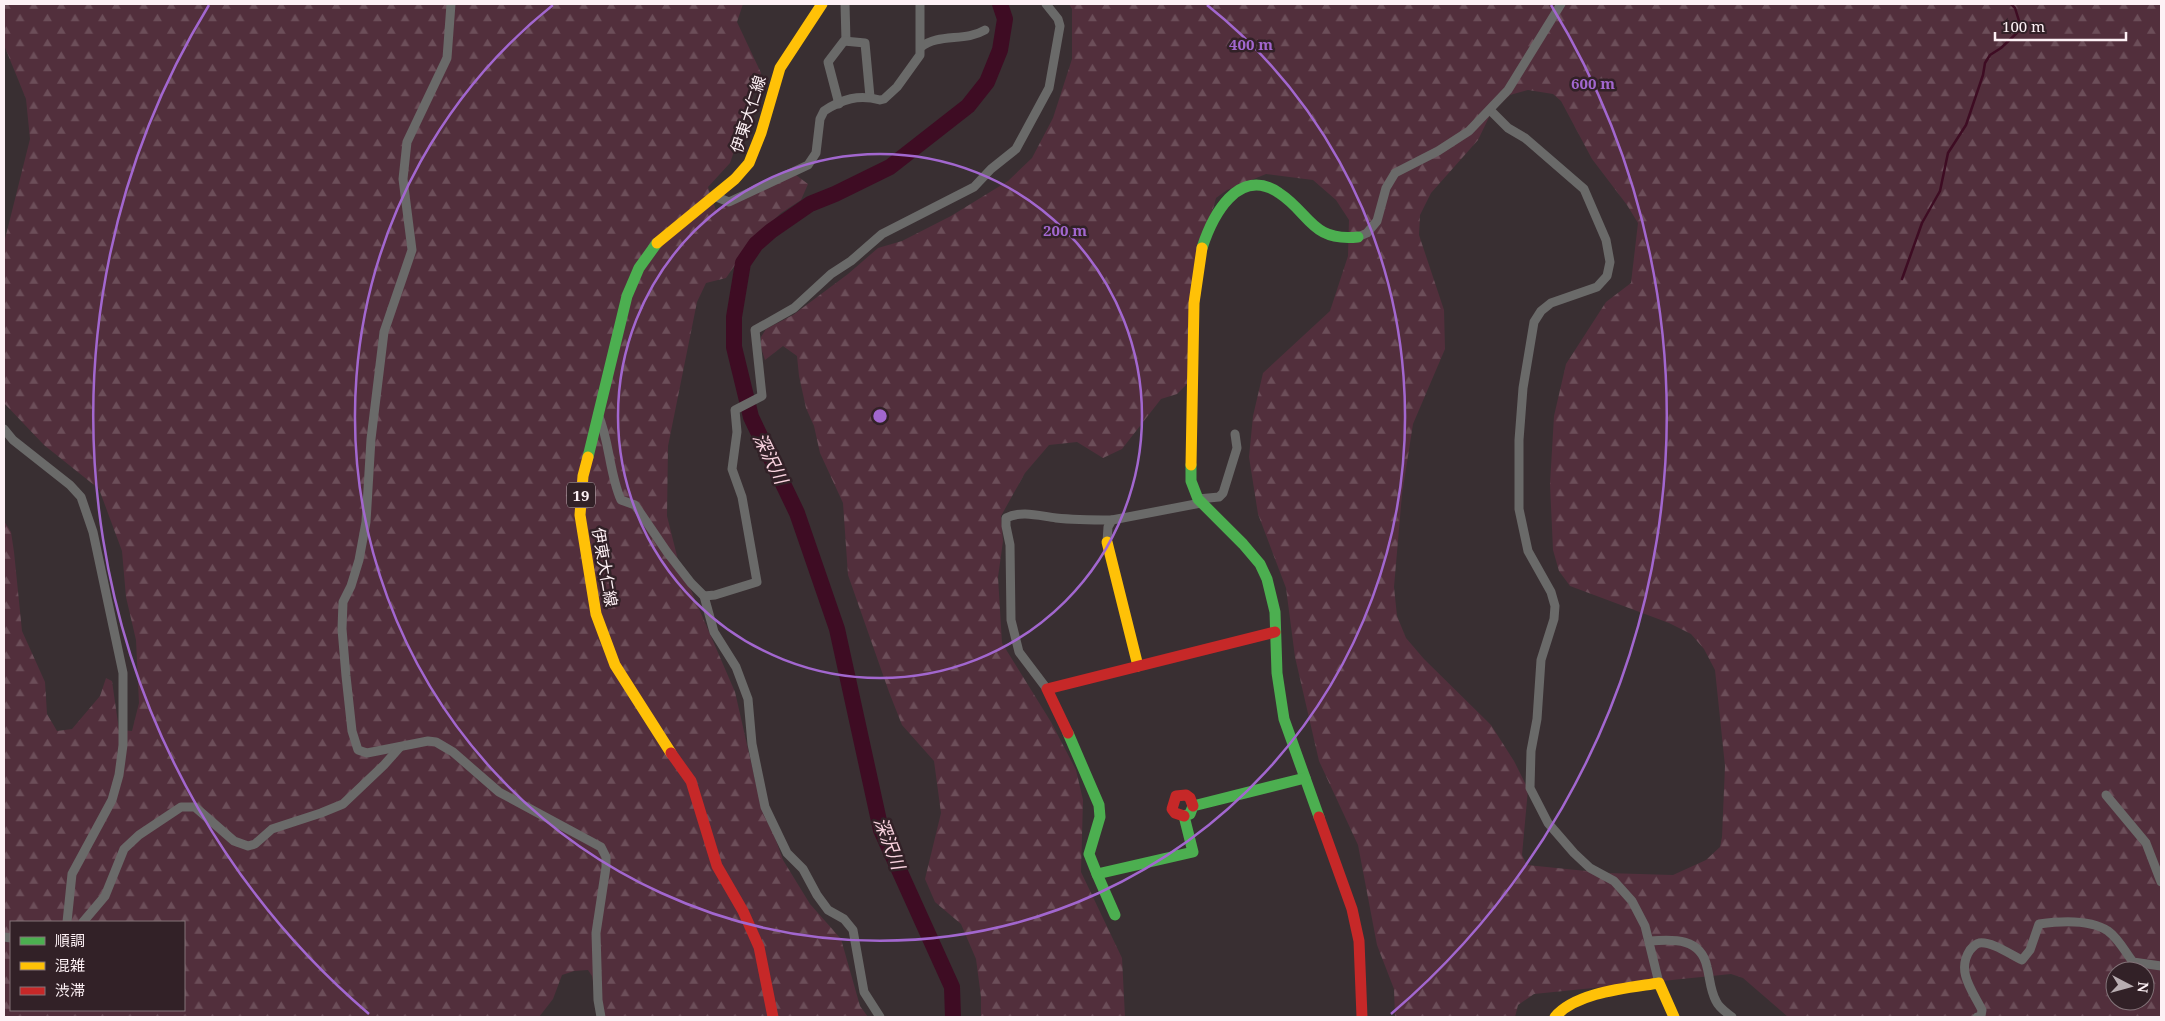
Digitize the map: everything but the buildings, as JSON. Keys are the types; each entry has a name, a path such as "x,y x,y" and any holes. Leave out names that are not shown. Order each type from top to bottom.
{"street":[{"path":"451,4 447,58 407,142 403,179 412,250 384,332 371,439 366,522 359,560 351,586 343,602 343,638 352,732 358,750 367,753 428,741 444,746 499,792 593,842 604,852 606,867 596,933 598,1000 601,1017"},
{"name":"伊東大仁線","path":"773,1017 759,947 743,911 717,866 691,781 625,682 608,650 596,614 580,515 583,476 598,412 627,296 638,268 647,253 657,243 742,172 750,163 780,68 822,4"},
{"path":"845,4 846,41"},
{"path":"714,196 729,202 808,165 816,153 822,114 826,109 856,96 880,100 890,94 918,59 921,47 920,4"},
{"path":"704,596 715,596 757,582 742,497 732,469 737,432 735,410 761,398 760,367 755,330 794,308 832,274 851,261 882,234 974,187 998,163 1016,149 1049,88 1060,26 1058,19 1046,4"},
{"path":"1362,1017 1359,941 1352,909 1284,719 1280,700 1271,592 1260,564 1199,501 1191,481 1194,310 1199,261 1216,211 1223,200 1247,186 1263,186 1275,190 1323,233 1342,239 1358,237 1367,233 1378,221 1386,188 1395,173 1438,151 1462,136 1490,110 1514,83 1561,4"},
{"path":"921,47 932,40 960,37 985,30"},
{"path":"839,104 828,62 843,41 865,43 870,97"},
{"path":"1490,110 1508,128 1526,138 1584,189 1606,240 1610,262 1607,276 1597,287 1551,302 1540,311 1534,322 1525,379 1519,440 1519,509 1528,551 1551,592 1555,606 1554,619 1541,660 1537,719 1531,751 1530,788 1548,823 1574,853 1590,868 1614,881 1632,901 1643,919 1659,983 1674,1017"},
{"path":"598,412 605,429 616,488 621,500 635,506 667,552 691,583 704,596 714,632 736,667 748,699 752,744 765,807 787,853 803,868 817,895 828,910 844,919 852,930 864,992 880,1017"},
{"path":"4,429 13,440 70,485 81,498 93,532 122,673 123,745 119,775 112,800 72,874 67,921"},
{"path":"1115,915 1089,854 1100,817 1099,805 1081,759 1047,689 1018,652 1012,620 1010,545 1006,518 1012,515 1039,514 1055,518 1112,520 1219,497 1223,492 1237,448 1235,434"},
{"path":"1112,520 1108,527 1107,542 1138,666"},
{"path":"1047,689 1275,632"},
{"path":"84,921 105,896 124,849 140,835 181,807 195,807 234,841 248,846 256,844 272,829 343,804 400,747"},
{"path":"1193,806 1305,778"},
{"path":"1186,795 1190,798 1193,806 1190,814 1184,816 1175,813 1172,809 1176,796 1186,795"},
{"path":"2106,795 2146,843 2161,882"},
{"path":"1097,874 1192,852 1184,816"},
{"path":"1977,1017 1981,1016 1982,1010 1964,976 1963,966 1967,956 1974,946 1980,943 1990,945 2022,960 2030,950 2039,924 2054,922 2089,924 2108,931 2119,942 2133,962 2161,966"},
{"path":"1650,941 1681,941 1700,949 1705,958 1716,1001 1732,1017"},
{"path":"1556,1017 1569,1004 1582,999 1659,983"}],"green space":[{"path":"4,4 743,4 737,22 761,73 730,163 708,187 716,210 796,175 808,184 801,200 781,213 751,242 726,278 706,283 697,302 668,446 667,516 678,560 735,692 756,784 783,860 810,904 841,939 860,1006 868,1017 604,1017 596,998 592,976 588,970 574,971 562,975 553,999 539,1017 4,1017 4,521 11,532 22,631 45,682 47,714 57,731 72,729 100,696 106,678 112,681 119,730 132,731 139,703 136,640 126,597 122,551 99,489 44,445 4,403 4,243 30,139 26,99 4,45"},
{"path":"1069,4 2161,4 2161,1017 1788,1017 1743,978 1731,974 1534,994 1518,1005 1515,1017 1395,1017 1394,989 1377,945 1358,845 1319,761 1295,657 1286,588 1258,514 1249,457 1253,416 1263,373 1330,311 1348,256 1349,220 1336,200 1313,180 1266,174 1227,190 1216,198 1209,223 1190,381 1177,394 1161,399 1122,449 1103,458 1077,442 1049,445 1025,473 1001,516 1003,541 998,577 1002,643 1051,722 1076,770 1083,800 1081,872 1122,958 1125,1017 981,1017 981,997 976,959 961,924 935,902 925,879 941,813 934,761 902,725 848,575 843,503 820,453 814,426 806,408 797,356 783,346 765,360 761,348 761,337 766,329 793,315 848,274 878,248 902,241 951,216 1008,181 1032,158 1053,118 1072,59 1072,9","holes":["1528,90 1553,94 1561,101 1592,159 1627,205 1638,223 1631,283 1606,302 1566,364 1554,416 1550,484 1553,550 1559,571 1570,586 1669,623 1691,634 1704,649 1715,670 1725,766 1720,847 1706,860 1673,875 1606,873 1527,865 1522,855 1528,789 1514,761 1491,725 1424,659 1406,638 1397,616 1394,587 1402,494 1413,424 1445,349 1444,310 1419,235 1420,215 1431,193 1478,140 1491,113 1510,95"]}],"waterway":[{"name":"深沢川","path":"953,1017 952,987 881,830 837,629 797,513 751,417 734,347 734,317 743,263 756,244 771,231 810,204 890,167 968,106 987,82 1000,50 1005,19 1000,4"},
{"path":"1902,279 1922,223 1940,191 1948,153 1966,125 1983,75 1985,63 1990,55 2001,48 2019,31 2020,24 2015,8 2011,4"}],"traffic: fast":[{"path":"1202,248 1212,222 1229,198 1239,190 1251,185 1264,186 1279,193 1321,231 1342,237 1358,237"},
{"path":"588,457 627,296 639,268 657,243"},
{"path":"1191,465 1191,481 1198,499 1243,544 1260,564 1267,579 1275,612 1277,673 1284,719 1319,817"},
{"path":"1068,733 1099,805 1100,817 1089,854 1097,874 1193,852 1184,816 1190,814 1193,806 1305,778"},
{"path":"1097,874 1115,915"}],"traffic: slow":[{"path":"657,243 735,179 749,163 761,133 780,68 822,4"},
{"path":"1191,465 1194,303 1202,248"},
{"path":"588,457 583,476 580,515 596,614 615,665 671,753"},
{"path":"1107,542 1138,666"},
{"path":"1555,1017 1576,1002 1603,992 1659,983 1674,1017"}],"traffic: jam":[{"path":"1068,733 1047,689 1275,632"},
{"path":"671,753 691,781 717,866 743,911 759,947 773,1017"},
{"path":"1184,816 1175,813 1172,809 1176,796 1186,795 1190,798 1193,806"},
{"path":"1319,817 1352,909 1359,941 1362,1017"}]}
